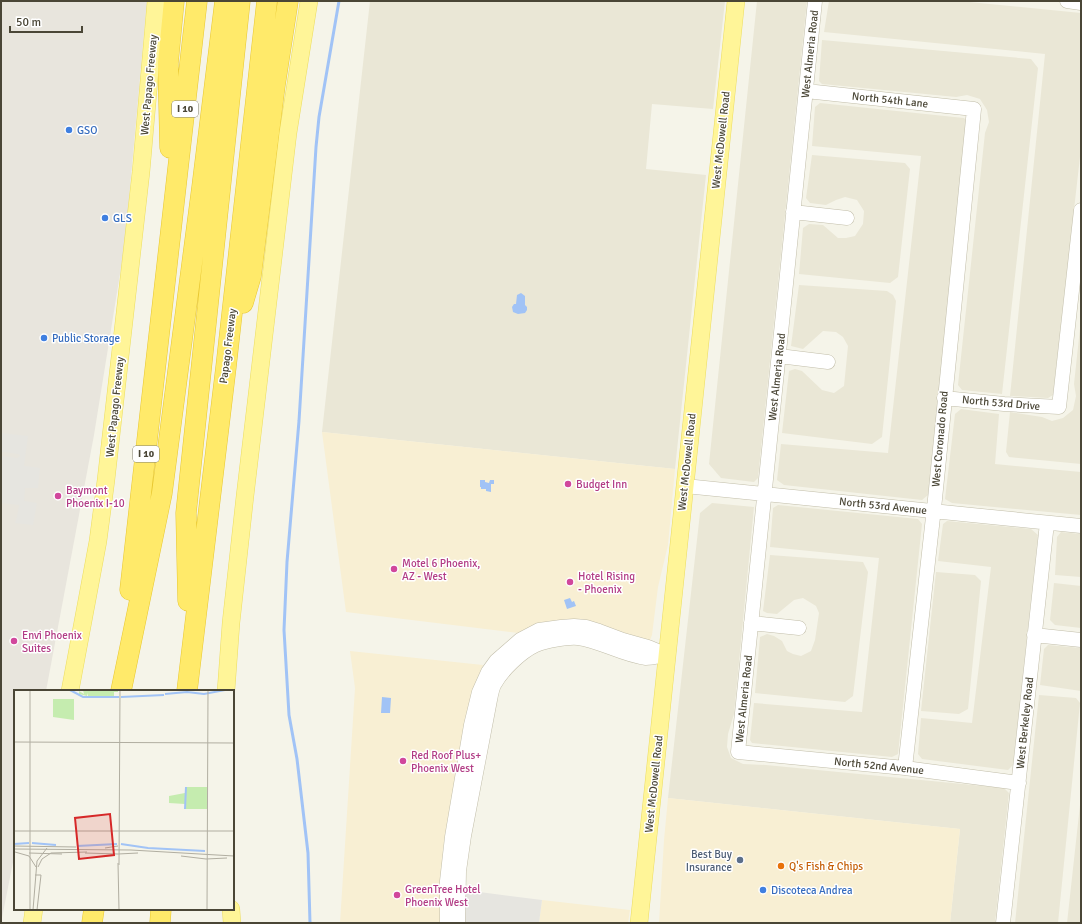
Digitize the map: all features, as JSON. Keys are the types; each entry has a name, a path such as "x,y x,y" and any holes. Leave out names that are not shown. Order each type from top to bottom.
{"highway":[{"path":"173,218 168,63 174,1"},
{"name":"I 10","path":"120,690 197,1"},
{"path":"120,690 162,493 225,1"},
{"path":"188,685 186,513 240,1"},
{"name":"Papago Freeway","path":"188,685 268,1"},
{"path":"226,367 251,276 275,85 288,1"},
{"path":"92,923 94,910"},
{"path":"160,923 161,910"}],"main road":[{"name":"West Papago Freeway","path":"70,690 98,540 106,480 141,172 156,1"},
{"path":"226,690 229,646 244,504 286,147 309,1"},
{"name":"West McDowell Road","path":"639,923 736,1"},
{"path":"32,923 34,910"},
{"path":"231,910 232,923"}],"street":[{"name":"West Almeria Road","path":"738,752 815,1"},
{"path":"1067,1 1081,3"},
{"name":"North 54th Lane","path":"806,91 974,109"},
{"name":"West Coronado Road","path":"905,768 974,109"},
{"name":"North 53rd Drive","path":"944,398 1004,404 1059,407 1081,210"},
{"path":"793,212 847,218"},
{"path":"779,356 828,362"},
{"name":"North 53rd Avenue","path":"685,486 1081,526"},
{"name":"West Berkeley Road","path":"1003,923 1047,523"},
{"path":"751,623 799,628"},
{"path":"1034,635 1081,640"},
{"path":"447,923 447,881 452,837 471,725 479,692 488,672 496,661 520,640 562,638 578,638 595,642 628,654 648,658 668,655"},
{"path":"458,923 459,871 464,836 494,685 503,671 534,640"},
{"name":"North 52nd Avenue","path":"738,752 905,768 1018,783"}],"shaded area":[{"path":"1,1 147,1 125,243 94,435 46,690 14,690 14,857 1,923"},
{"path":"370,1 725,1 713,109 652,104 646,169 706,175 675,469 322,432"},
{"path":"757,1 807,1 758,478 754,482 721,478 709,464"},
{"path":"829,1 959,1 1081,13 1081,148 1053,395 1048,398 1010,396 1045,54 824,32"},
{"path":"822,40 1031,59 1038,68 1002,394 962,390 958,385 985,133 989,122 987,110 980,99 967,95 956,97 822,84 819,81"},
{"path":"820,103 964,118 967,122 928,495 922,500 784,485 777,480 781,444 888,453 921,156 812,146 815,107"},
{"path":"812,155 905,163 910,169 898,277 890,283 799,274 803,228 809,224 823,225 838,238 846,238 855,236 863,224 864,211 857,200 845,197 826,205 810,203 806,198"},
{"path":"799,285 887,291 893,295 896,301 882,437 872,444 782,433 789,371 795,369 802,371 822,390 834,393 844,386 848,346 843,337 836,332 823,331 803,349 791,346"},
{"path":"1081,319 1081,464 1009,457 1006,452 1010,412 1042,417 1052,421 1063,418 1073,410 1076,396 1074,384"},
{"path":"961,409 999,414 995,464 1081,472 1081,515 952,503 945,499 955,414"},
{"path":"322,432 675,469 668,545 658,587 652,635 650,640 646,641 519,633 346,612"},
{"path":"1,433 28,436 24,466 40,468 38,488 25,488 24,501 37,503 33,525 15,523 19,505 1,503 1,456 17,458 20,455 4,452 1,453"},
{"path":"712,503 754,507 734,714 728,734 727,747 731,758 743,764 1004,788 1009,793 995,923 950,923 960,829 668,798 700,513"},
{"path":"778,505 918,519 922,524 898,754 892,757 752,743 750,740 754,703 862,712 879,558 770,547 773,508"},
{"path":"947,521 1031,529 1038,535 1013,765 1008,770 922,759 918,754 921,718 972,723 991,567 938,561 943,524"},
{"path":"1061,532 1081,534 1081,577 1055,575 1057,537"},
{"path":"770,555 863,562 868,572 853,696 845,702 755,693 760,637 767,634 774,636 782,641 787,651 801,656 811,651 815,640 819,613 816,606 803,598 794,600 777,614 763,611"},
{"path":"936,572 975,575 981,581 968,709 959,714 921,711"},
{"path":"1054,583 1081,586 1081,628 1055,625 1050,620"},
{"path":"1048,645 1081,648 1081,691 1040,685 1044,649"},
{"path":"350,651 483,665 472,692 443,848 442,923 340,923 355,688"},
{"path":"1039,695 1076,698 1080,703 1058,923 1015,923"},
{"path":"1081,796 1081,923 1067,923"},
{"path":"668,798 960,829 950,923 659,923"},
{"path":"464,890 542,900 539,923 464,923"},
{"path":"542,900 630,910 628,923 539,923"}],"water":[{"path":"521,293 525,296 525,305 527,310 525,313 518,314 513,312 512,307 516,304 517,295"},
{"path":"480,480 485,480 485,482 489,483 490,480 494,480 494,484 491,484 491,492 486,491 486,489 481,489"},
{"path":"570,598 572,602 574,601 576,606 567,609 564,600"},
{"path":"382,697 391,698 390,713 381,713"}],"waterway":[{"path":"310,923 308,853 297,759 289,715 284,630 287,562 299,421 316,147 319,117 339,1"}],"place":[{"name":"GSO","path":"69,130"},
{"name":"GLS","path":"105,218"},
{"name":"Public Storage","path":"44,338"},
{"name":"Budget Inn","path":"568,484"},
{"name":"Baymont Phoenix I-10","path":"58,496"},
{"name":"Motel 6 Phoenix, AZ - West","path":"394,569"},
{"name":"Hotel Rising - Phoenix","path":"570,582"},
{"name":"Envi Phoenix Suites","path":"14,641"},
{"name":"Red Roof Plus+ Phoenix West","path":"403,761"},
{"name":"Best Buy Insurance","path":"740,860"},
{"name":"Q's Fish & Chips","path":"781,866"},
{"name":"Discoteca Andrea","path":"763,890"},
{"name":"GreenTree Hotel Phoenix West","path":"397,895"}]}
